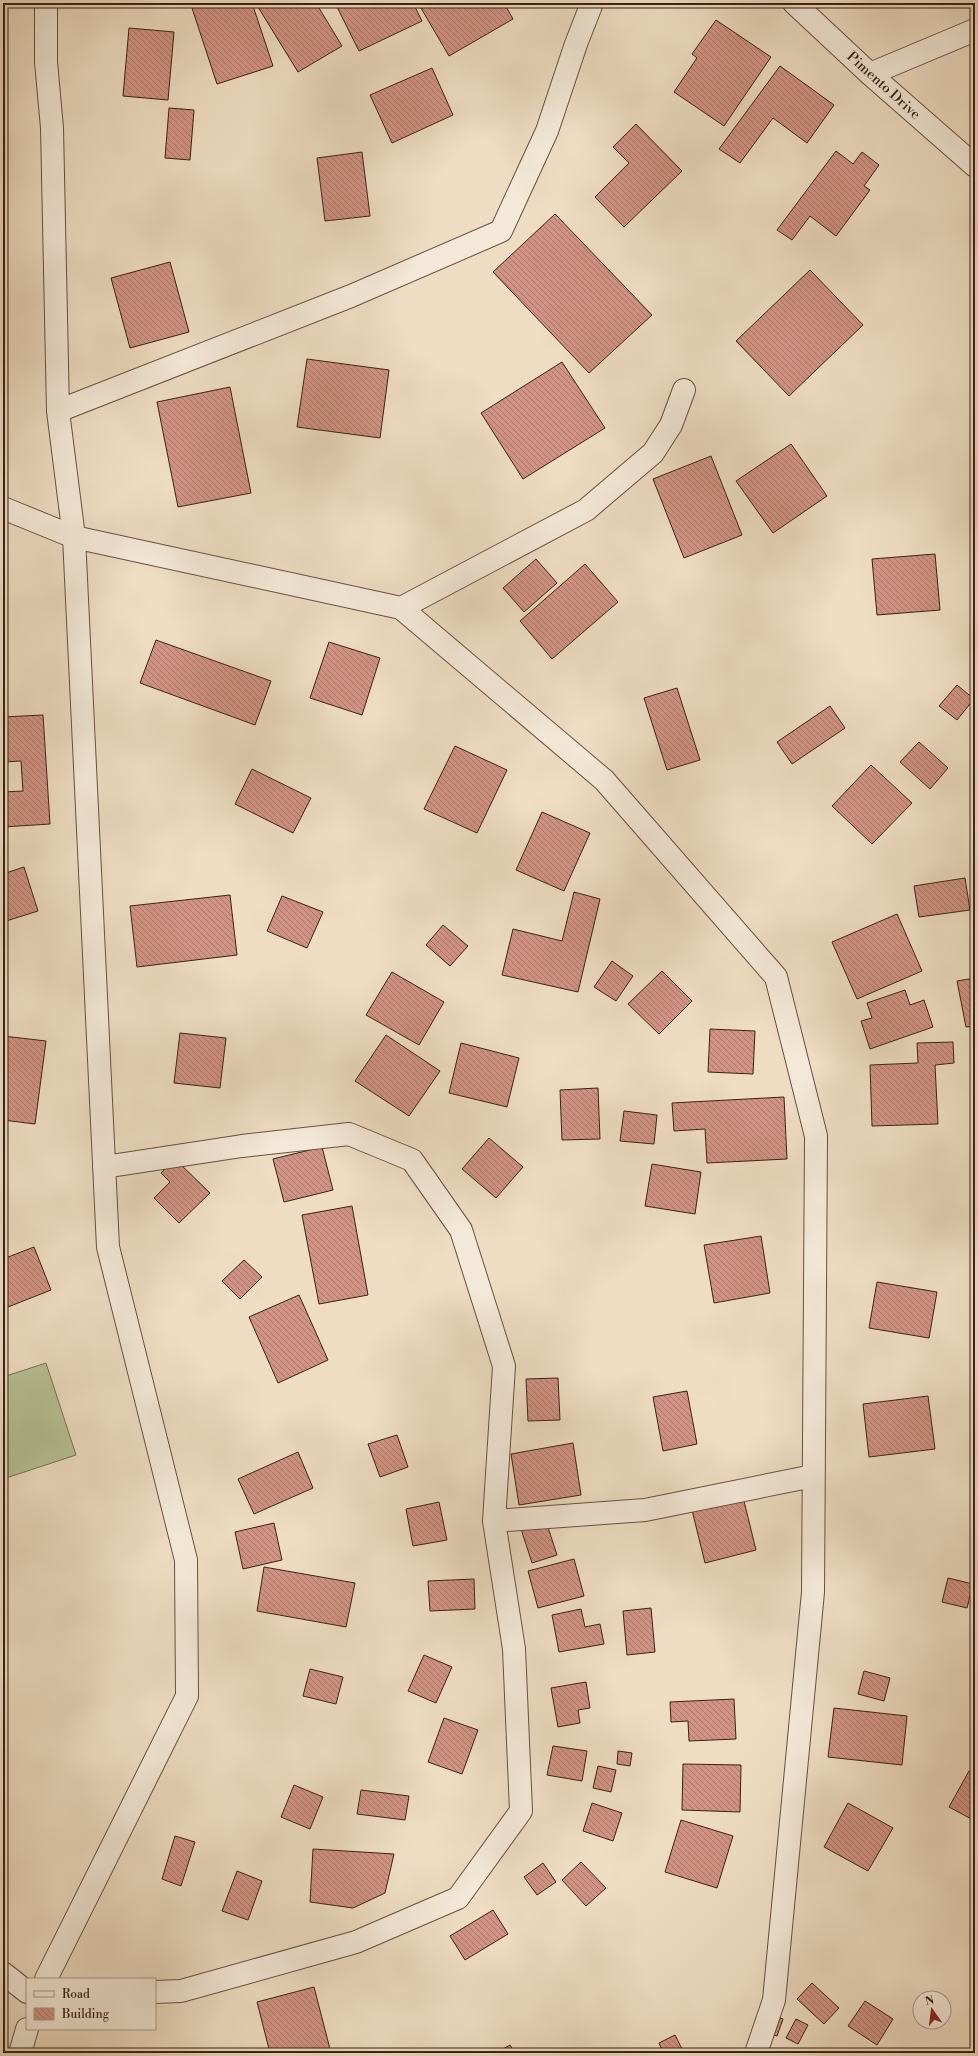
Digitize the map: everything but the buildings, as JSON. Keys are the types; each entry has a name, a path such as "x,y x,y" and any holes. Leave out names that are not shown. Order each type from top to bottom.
{"street":[{"path":"46,3 46,62 52,128 58,411 74,537 108,1248 186,1560 187,1696 46,1978"},
{"path":"58,411 351,296 501,232 548,132 576,44 592,3"},
{"name":"Pimento Drive","path":"794,3 870,74 975,166"},
{"path":"870,74 975,30"},
{"path":"401,608 586,510 653,454 671,425 684,390"},
{"path":"3,508 74,537 401,608 604,780 776,978 816,1136 812,1592 774,2000 756,2053"},
{"path":"104,1167 242,1146 349,1134 412,1160 461,1230 504,1366 494,1521 514,1649 521,1811 458,1898 356,1942 181,1991 156,1992"},
{"path":"494,1521 645,1510 813,1476"},
{"path":"3,1973 26,1991"},
{"path":"20,2053 27,2030"}],"green space":[{"path":"46,1363 76,1455 3,1479 3,1377"}]}
